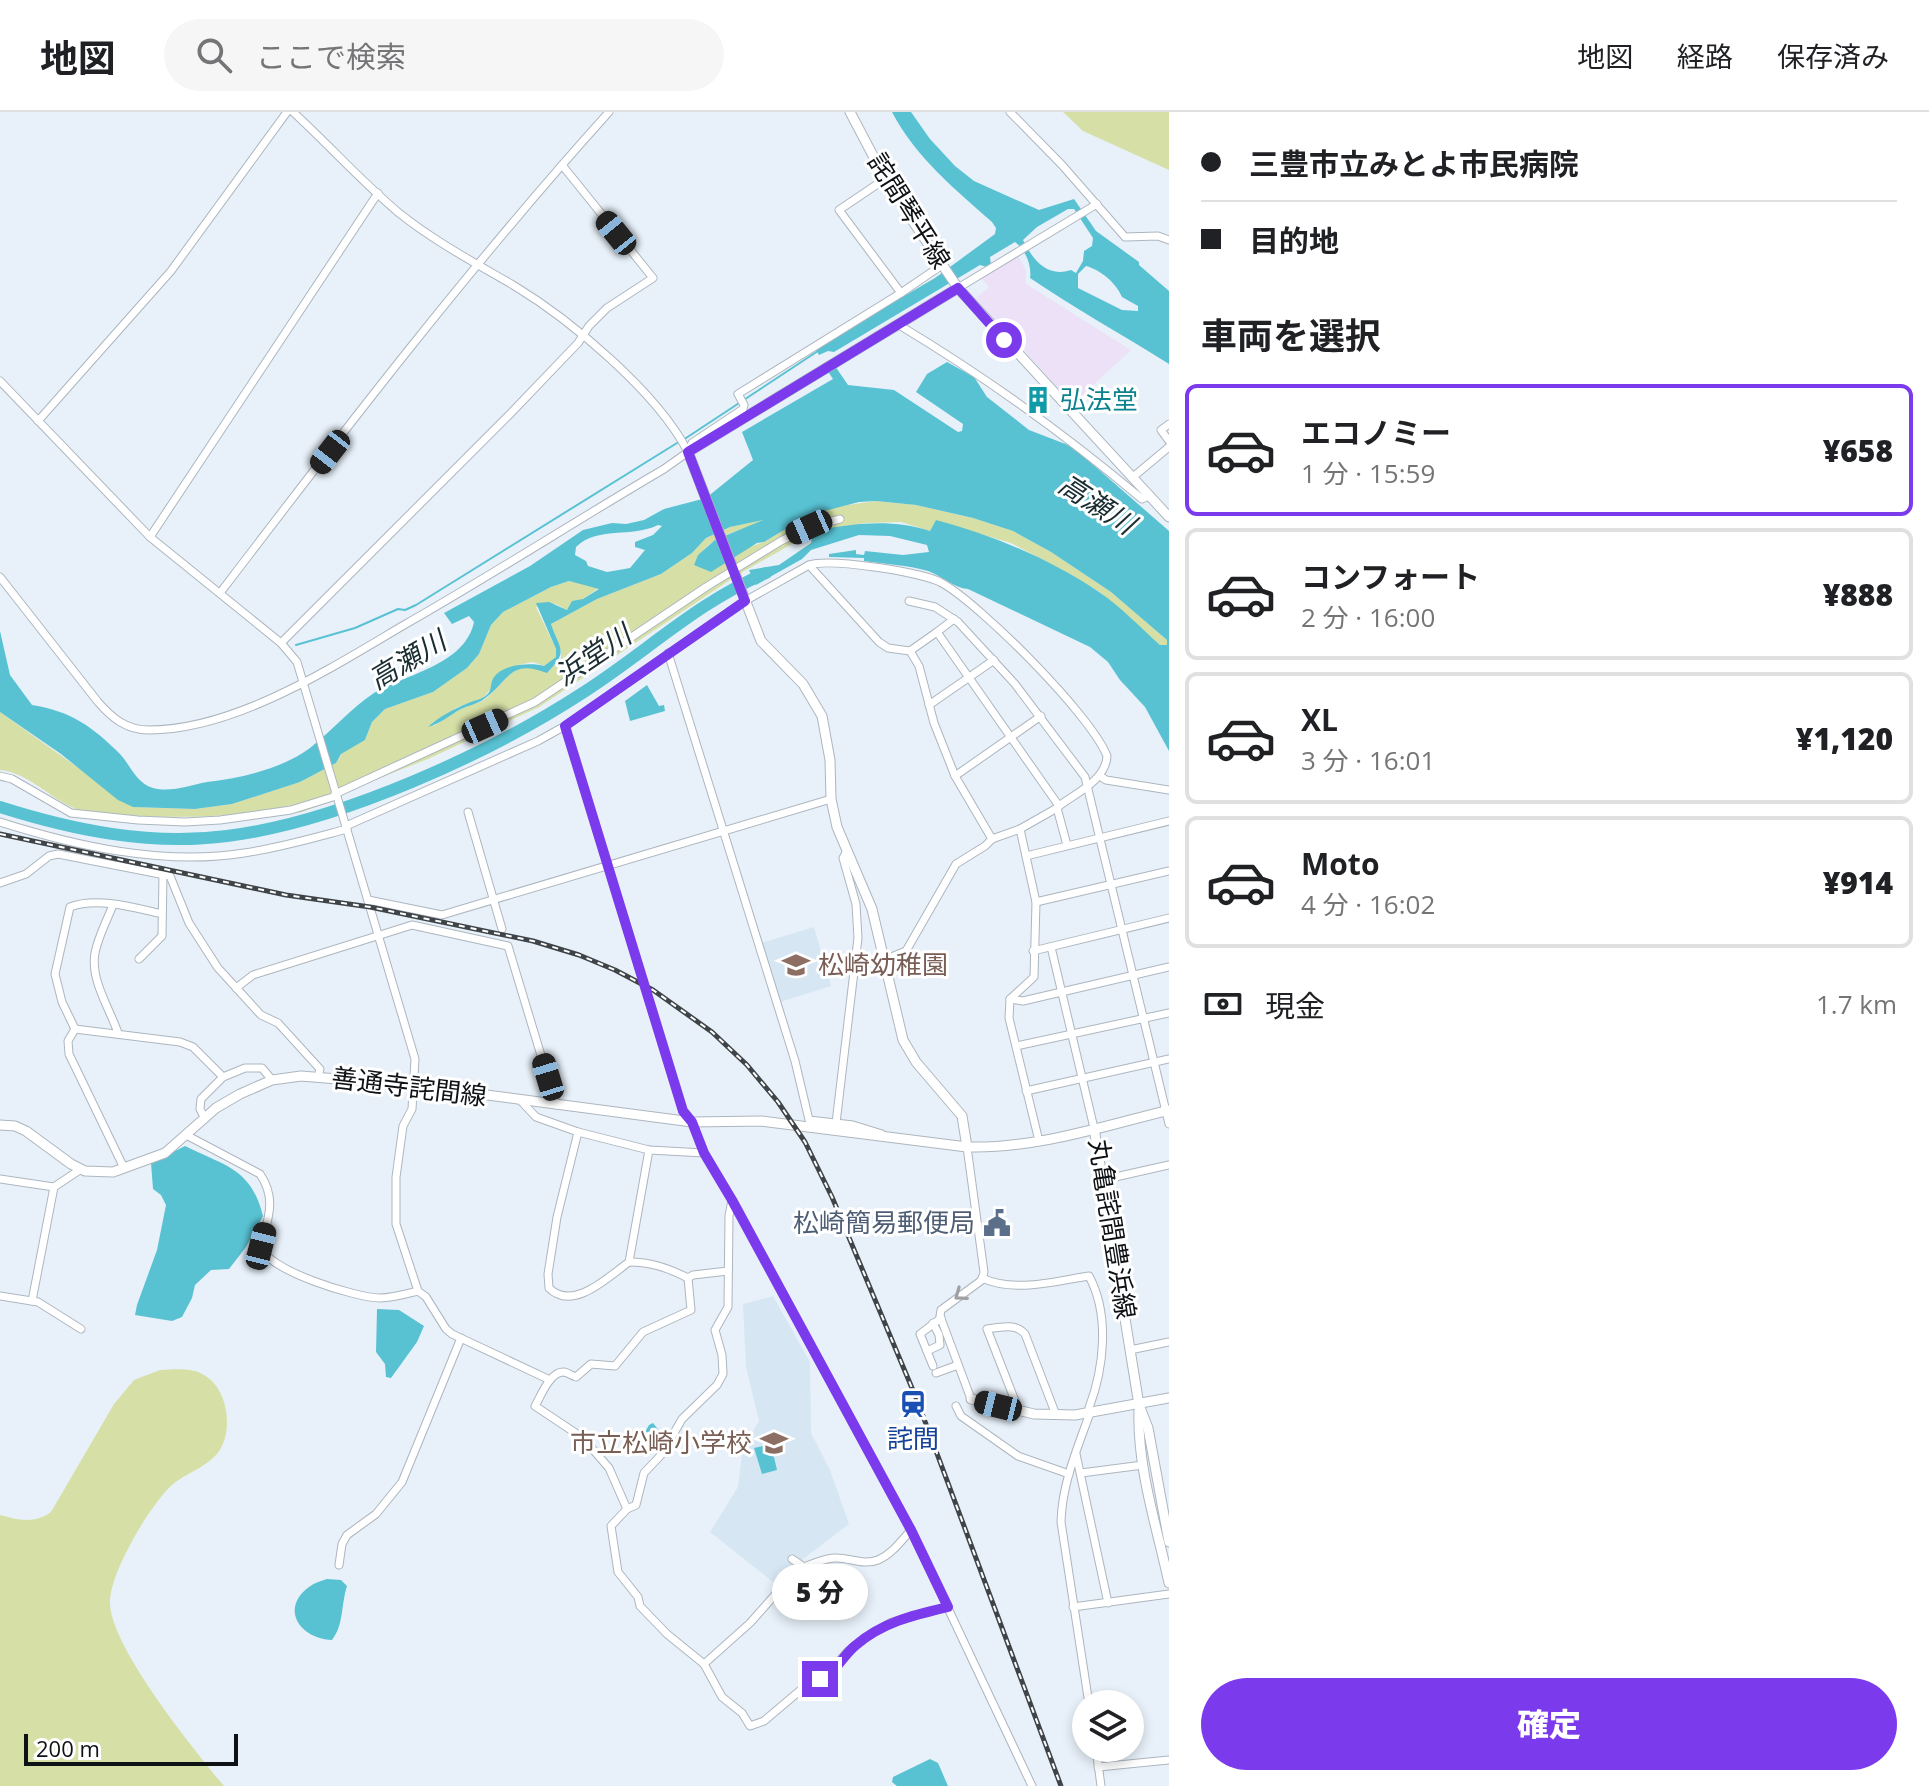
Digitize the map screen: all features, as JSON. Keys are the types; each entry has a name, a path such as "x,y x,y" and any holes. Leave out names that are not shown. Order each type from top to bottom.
{"main road":[{"name":"詫間琴平線","path":"850,112 885,179 957,286 1169,517"},
{"path":"957,286 899,325 688,451 761,641 803,684 822,716 837,827 872,909 903,1040 916,1062 962,1116 967,1147"},
{"name":"善通寺詫間線","path":"81,1169 113,1172 165,1153 240,1094 272,1080 301,1076 411,1085 692,1122 761,1121 967,1147 1039,1141 1094,1128"},
{"name":"丸亀詫間豊浜線","path":"1167,1111 1094,1128 1139,1405 1138,1429 1143,1465 1169,1583"},
{"path":"0,1125 26,1131 81,1169"},
{"path":"971,1399 1019,1411 1056,1415 1090,1413 1169,1398"},
{"name":"丸亀詫間豊浜線","path":"1139,1405 1148,1428 1169,1542"}],"street":[{"path":"38,421 171,271 287,112"},
{"path":"293,112 400,214 515,287 580,334 655,405 688,451"},
{"path":"220,593 476,265 609,112"},
{"path":"1010,112 1125,237 1158,236 1169,240"},
{"path":"281,643 510,414 580,334 607,308 653,278 562,165"},
{"path":"885,179 839,210 901,293"},
{"path":"150,537 378,193"},
{"path":"957,286 1097,204"},
{"path":"0,577 98,702 113,718 128,727 147,731 184,727 233,715 333,667 421,616 688,451 692,443 738,413 744,405 738,394 943,267"},
{"path":"899,325 937,347 1069,440 1142,499 1150,495"},
{"path":"0,381 150,537 281,643 297,662 415,1059 411,1085 412,1109 403,1126 396,1177 396,1224 418,1291 426,1297 446,1329 550,1380"},
{"path":"1169,424 1161,430 1169,441"},
{"path":"1133,477 1169,447"},
{"path":"0,776 12,779 71,813 185,822 291,810 336,795 535,702 706,587 793,534 840,519"},
{"path":"0,822 76,842 126,851 185,856 243,854 346,827 503,758 565,726 745,601 809,565 836,562 924,576 938,580 958,593 1046,675 1107,756 1107,764 1100,776 1058,807 1020,829 992,839 956,864 906,951 884,960"},
{"path":"809,565 888,648 910,651 954,619"},
{"path":"909,601 935,607 954,619 994,660 1041,716 1085,777 1169,1124"},
{"path":"937,632 1058,807 1067,845"},
{"path":"910,651 919,666 934,723 955,776 992,839"},
{"path":"668,653 795,1061 809,1120 872,1130 895,1139"},
{"path":"929,705 994,660"},
{"path":"955,776 1041,716"},
{"path":"565,726 683,1111 692,1122 704,1153 911,1530 1032,1786"},
{"path":"1100,776 1106,780 1169,790"},
{"path":"368,900 442,915 831,799"},
{"path":"468,812 502,929"},
{"path":"1026,856 1169,821"},
{"path":"1020,829 1036,902 1037,931 1033,951 1034,977 1010,999 1009,1018 1039,1141"},
{"path":"836,1123 858,938 856,904 843,858 847,851"},
{"path":"0,883 26,874 49,856 58,854 170,876 189,923 218,968 261,1015 278,1023 320,1069 318,1077"},
{"path":"1036,902 1169,871"},
{"path":"139,959 162,936 163,874"},
{"path":"113,905 94,957 101,991 118,1033"},
{"path":"75,1029 59,995 55,974 70,907 113,905 158,913"},
{"path":"1033,951 1169,918"},
{"path":"236,988 253,975 412,925 508,946 556,1105"},
{"path":"1051,947 1094,1128"},
{"path":"1010,999 1023,1001 1169,967"},
{"path":"1016,1046 1169,1013"},
{"path":"75,1029 180,1042 193,1047 223,1077"},
{"path":"75,1029 68,1041 69,1054 124,1168"},
{"path":"1026,1091 1169,1059"},
{"path":"205,1119 200,1109 201,1099 223,1077 245,1068 262,1068 272,1080"},
{"path":"521,1101 536,1117 578,1132 649,1150 704,1153"},
{"path":"578,1132 555,1229 548,1274 549,1288 556,1296 576,1295 593,1289 629,1262 649,1150"},
{"path":"188,1136 260,1174 267,1185 272,1204 261,1246 269,1259 320,1283 362,1296 381,1298 418,1291"},
{"path":"927,1351 940,1345 937,1321 941,1310 982,1278 983,1253 973,1205 967,1147"},
{"path":"1102,1180 1169,1165"},
{"path":"0,1179 54,1187 81,1169"},
{"path":"32,1301 54,1187"},
{"path":"732,1200 728,1307 715,1330 722,1355 723,1374 717,1385 682,1419 662,1454 644,1473 636,1505 627,1509 611,1526 618,1572 638,1597 640,1606 667,1634 704,1664 722,1697 742,1713 750,1726 764,1721 803,1688 825,1677 848,1651 871,1634 892,1622 948,1607"},
{"path":"629,1262 653,1263 688,1278"},
{"path":"688,1278 728,1271"},
{"path":"982,1278 992,1283 1013,1285 1089,1276 1096,1291 1101,1332 1100,1372 1061,1504 1073,1607 1087,1690"},
{"path":"627,1509 609,1468 583,1438 535,1406 550,1380 561,1372 576,1377 594,1363 615,1366 650,1326 691,1310 688,1278"},
{"path":"0,1296 32,1301 81,1329"},
{"path":"937,1321 920,1334 934,1369 958,1365"},
{"path":"937,1321 971,1399"},
{"path":"1019,1411 987,1329 1021,1329 1056,1415"},
{"path":"339,1565 342,1544 347,1535 376,1514 402,1482 461,1338"},
{"path":"1130,1350 1169,1342"},
{"path":"956,1406 961,1416 1018,1456 1069,1474"},
{"path":"1076,1451 1108,1603"},
{"path":"1081,1473 1143,1465"},
{"path":"704,1664 750,1623 804,1567 836,1557 865,1562 876,1560 890,1553 911,1530"},
{"path":"792,1559 804,1567"},
{"path":"1073,1607 1169,1594"},
{"path":"1098,1767 1169,1760"},
{"path":"1097,1762 1101,1786"}],"shaded area":[{"path":"1017,254 1026,270 1026,284 1131,350 1073,404 976,298 989,287 981,278"},
{"name":"松崎幼稚園","path":"814,927 831,986 780,1002 761,943"},
{"path":"773,1296 810,1362 811,1433 830,1470 849,1524 773,1582 710,1532 738,1487 743,1447 759,1421 746,1367 743,1304"}],"green space":[{"path":"1063,112 1169,112 1169,170 1083,131"},
{"path":"876,501 916,505 1013,531 1111,592 1167,640 1167,645 1160,645 1101,593 1011,543 936,521 930,531 901,522 865,523 813,532 739,574 539,707 428,759 341,793 341,798 299,813 296,804 211,816 93,813 76,809 30,781 0,770 0,712 133,807 195,809 232,804 300,782 336,763 343,752 365,740 372,722 385,709 433,692 467,668 479,654 491,625 503,612 551,587 569,581 599,588 567,610 556,604 536,607 556,649 556,657 544,666 533,662 518,665 483,698 458,707 432,723 434,726 461,709 484,700 518,670 535,668 548,672 561,658 551,624 597,599 661,574 692,553 706,538 730,527 766,518 717,540 700,554 694,565 764,542 809,515 833,507"},
{"path":"160,1370 192,1370 211,1380 223,1399 226,1434 223,1445 212,1459 172,1485 153,1507 124,1556 110,1601 113,1620 138,1669 224,1786 0,1786 0,1515 33,1520 51,1512 114,1404 134,1380"}],"water":[{"path":"892,112 911,112 930,139 974,181 1039,210 1074,199 1096,231 1139,262 1169,291 1169,364 1030,278 1027,258 1015,242 990,257 991,265 980,265 834,352 819,355 815,348 935,278 995,234 996,228 992,222 937,172","holes":["1068,209 1074,209 1093,238 1092,246 1084,251 1083,261 1076,273 1071,270 1055,272 1042,266 1023,240 1037,227","1086,266 1107,278 1122,297 1138,306 1138,311 1122,310 1078,288 1078,274"]},
{"name":"高瀬川","path":"947,362 974,377 987,397 1029,430 1068,445 1082,455 1169,531 1169,751 1145,707 1108,662 1090,647 928,571 864,561 864,558 829,557 829,554 856,550 856,554 864,555 865,551 903,555 929,552 927,545 890,536 859,535 811,550 802,559 756,585 749,570 779,565 811,543 813,532 875,523 930,531 936,520 979,533 1041,558 1107,598 1160,645 1167,645 1167,640 1111,592 1013,531 916,505 876,501 859,502 809,515 711,572 694,565 698,555 715,540 763,520 730,527 706,538 692,553 661,574 597,599 551,624 561,650 547,673 525,668 517,670 482,701 428,727 451,711 487,695 495,675 501,671 531,664 544,666 556,657 556,649 536,603 549,602 567,610 572,601 583,599 599,589 569,581 551,587 503,612 491,625 479,654 467,668 433,692 385,709 372,722 365,740 341,754 336,763 300,782 232,804 195,809 133,807 118,800 61,754 0,712 0,631 10,675 32,705 58,711 91,728 120,754 147,786 174,789 274,767 310,748 374,693 433,666 459,649 474,622 469,616 452,624 444,613 530,566 583,530 644,520 664,509 706,498 753,460 742,432 833,379 827,370 835,366 848,385 894,390 958,432 962,431 963,424 916,392 927,374","holes":["662,526 653,535 635,542 635,547 645,550 630,568 607,572 588,566 586,561 575,555 576,547 594,537"]},
{"path":"647,685 659,706 664,705 665,711 630,721 625,701"},
{"path":"185,1146 224,1164 244,1178 258,1200 263,1216 246,1247 229,1269 211,1270 195,1285 182,1317 172,1321 135,1315 157,1250 166,1205 161,1195 153,1189 151,1163"},
{"path":"377,1309 399,1310 424,1326 417,1342 391,1378 386,1377 385,1364 376,1352"},
{"path":"653,1423 665,1438 665,1445 658,1446 645,1432"},
{"path":"771,1444 777,1470 762,1474 754,1448"},
{"path":"327,1579 341,1580 347,1586 340,1621 332,1640 303,1629 295,1613 300,1596 311,1586"},
{"path":"930,1759 938,1763 948,1786 897,1786 892,1782 893,1777"}],"waterway":[{"path":"683,440 818,351"},
{"path":"296,645 355,628 398,609 405,610 416,605 677,443"},
{"name":"浜堂川","path":"0,807 83,829 169,839 227,836 317,816 412,782 504,739 607,677 718,598 766,573"}],"railway":[{"path":"0,834 286,895 370,907 533,941 615,970 653,990 712,1032 747,1065 778,1102 805,1142 832,1197 917,1400 1061,1786"}],"place":[{"name":"弘法堂","path":"1038,400"},
{"name":"松崎幼稚園","path":"796,965"},
{"name":"松崎簡易郵便局","path":"997,1223"},
{"name":"詫間","path":"913,1404"},
{"name":"市立松崎小学校","path":"774,1443"}],"route":[{"path":"820,1679 831,1673 858,1643 892,1622 948,1607 911,1530 704,1153 692,1122 683,1111 565,726 745,601 688,452 958,288 1004,340"}]}
